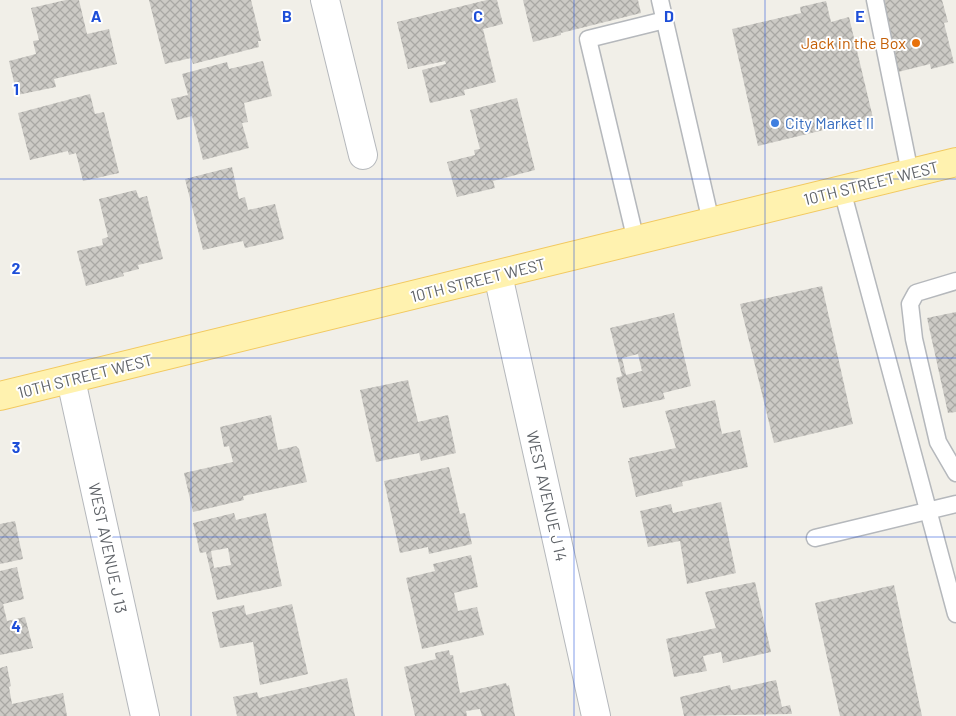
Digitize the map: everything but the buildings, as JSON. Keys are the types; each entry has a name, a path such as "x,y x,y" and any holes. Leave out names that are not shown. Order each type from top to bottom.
{"main road":[{"name":"10TH STREET WEST","path":"0,396 956,162"}],"street":[{"path":"325,0 363,155"},
{"name":"WEST AVENUE J 14","path":"498,275 596,716"},
{"name":"WEST AVENUE J 13","path":"71,380 145,716"}],"lane":[{"path":"875,0 910,173"},
{"path":"663,1 665,20 711,222"},
{"path":"636,241 588,40 665,20"},
{"path":"842,190 956,614"},
{"path":"956,281 916,292 910,304 914,339 938,442 956,474"},
{"path":"814,538 956,504"}],"place":[{"name":"Jack in the Box","path":"916,43"},
{"name":"City Market II","path":"775,123"}]}
